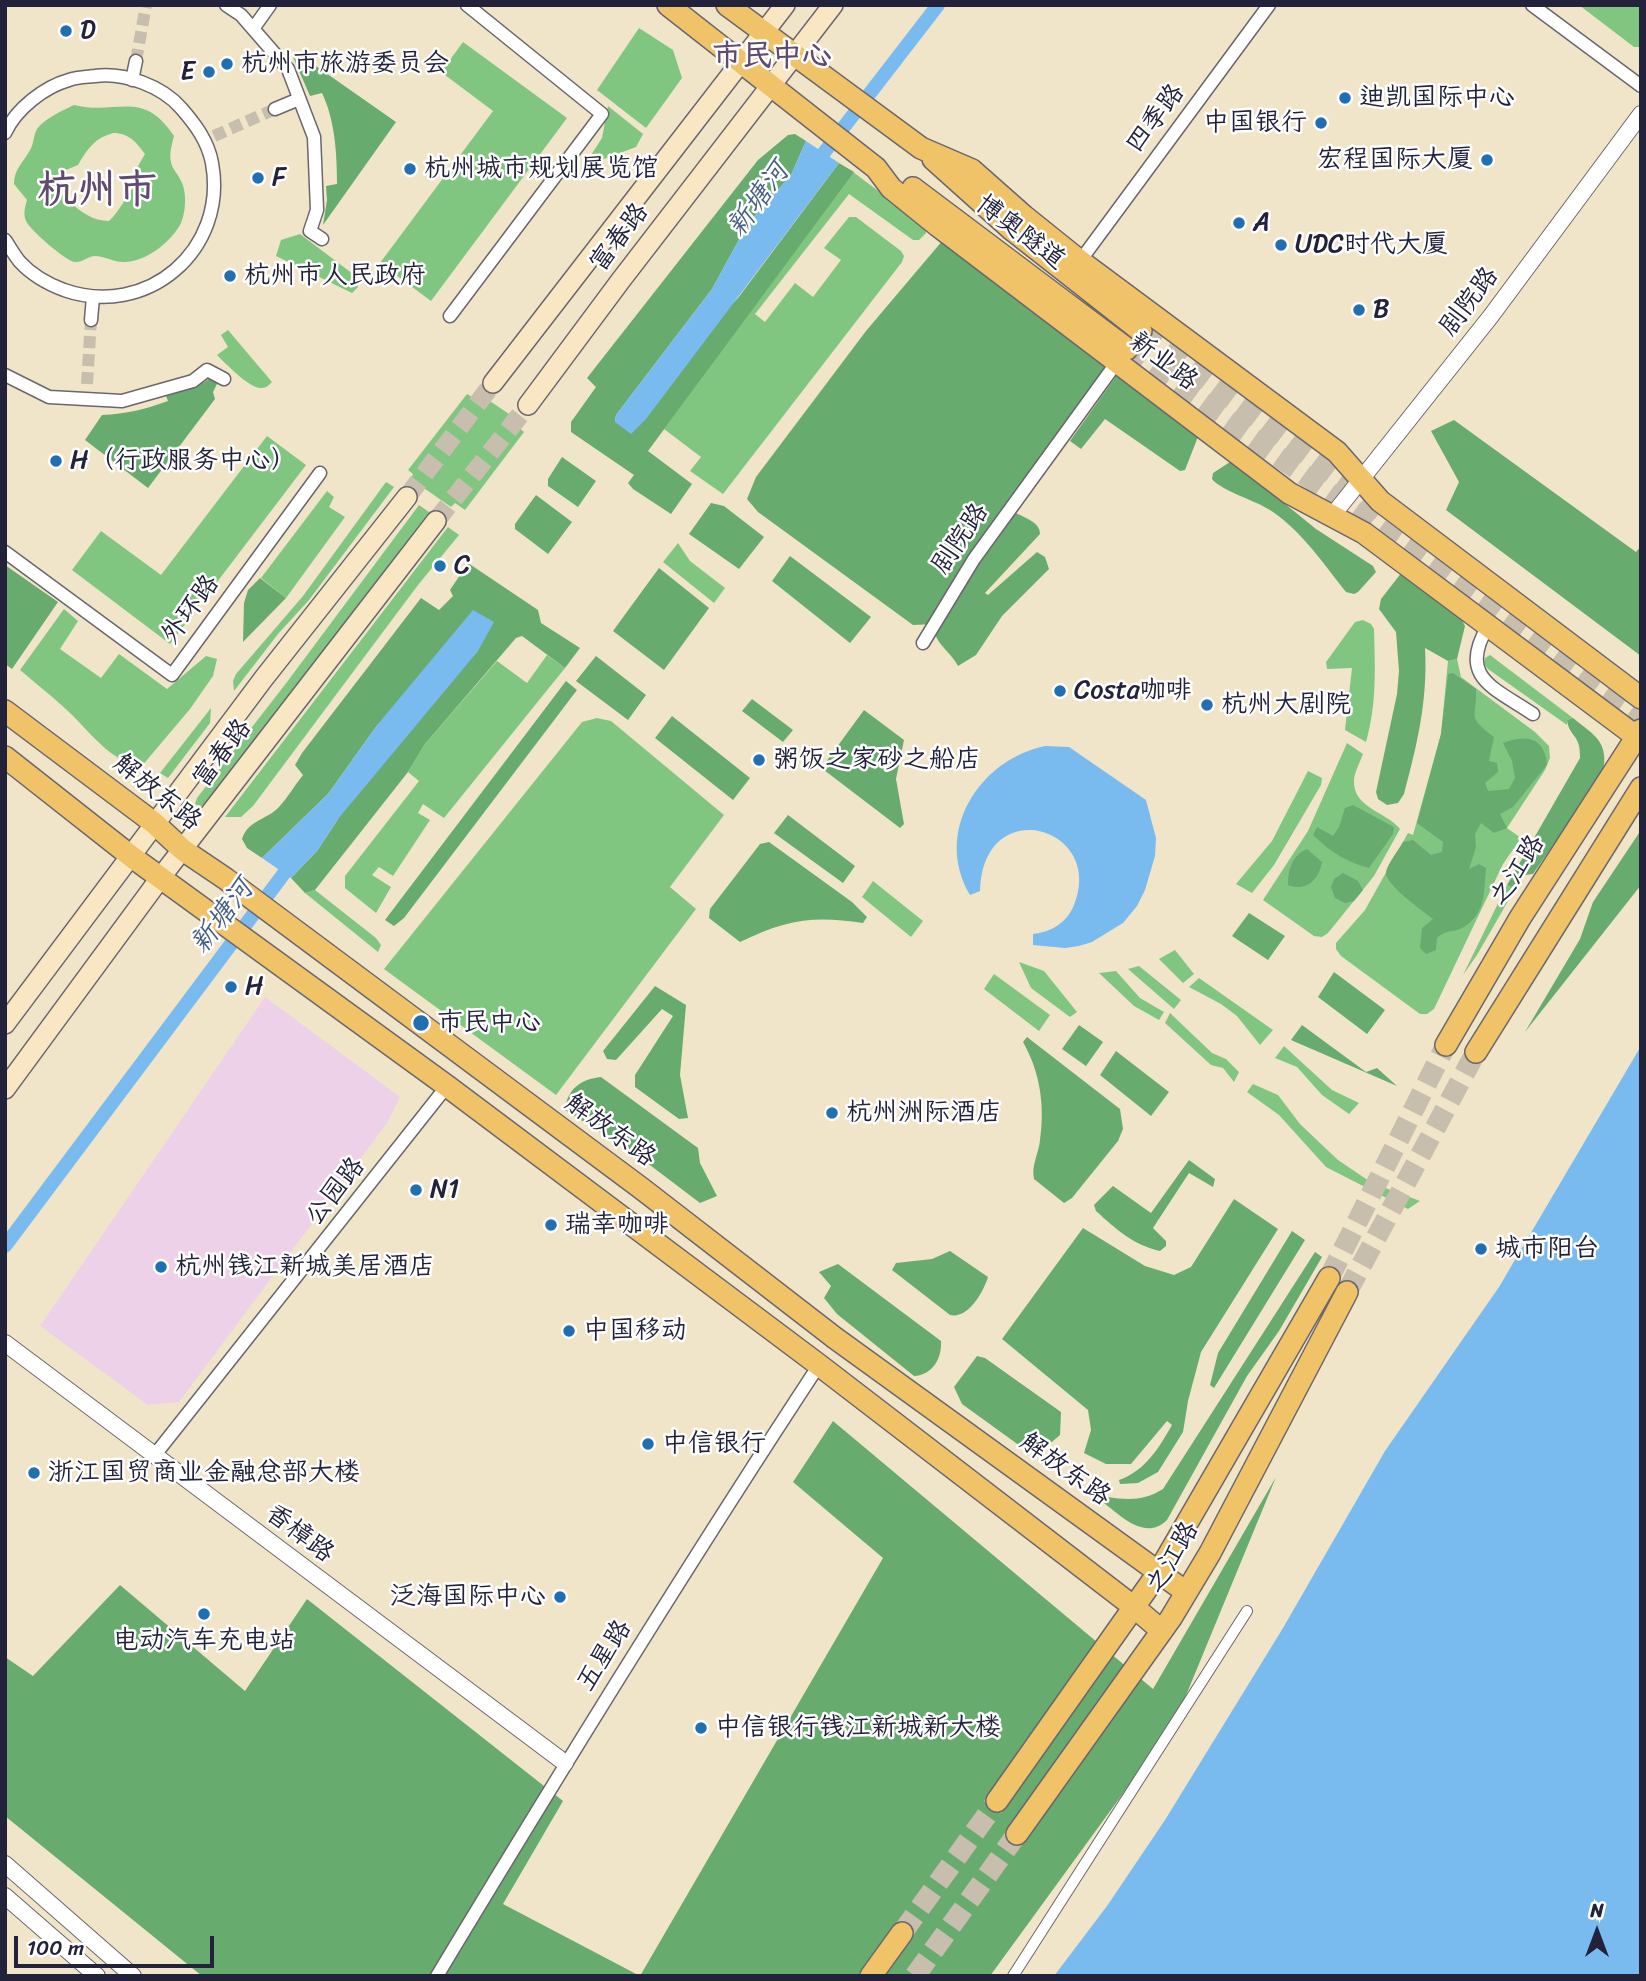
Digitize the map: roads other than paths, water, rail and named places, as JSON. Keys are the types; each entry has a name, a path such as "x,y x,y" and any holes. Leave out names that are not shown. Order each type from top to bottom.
{"main road":[{"name":"新业路","path":"668,5 857,152 876,168 891,188 1122,355 1289,493 1364,533 1639,735"},
{"path":"727,5 763,33"},
{"name":"富春路","path":"493,383 785,5"},
{"name":"富春路","path":"528,405 833,5"},
{"name":"新业路","path":"763,33 920,149 972,170 1080,261 1337,452 1380,501 1641,698"},
{"name":"博奥隧道","path":"920,149 1011,229 1141,331"},
{"name":"富春路","path":"5,1024 264,678 407,497"},
{"name":"富春路","path":"5,1088 160,877 436,521"},
{"name":"解放东路","path":"5,711 154,823 183,849 641,1188 835,1338 1186,1592"},
{"name":"之江路","path":"1446,1045 1520,918 1639,735"},
{"path":"5,757 132,857 447,1086 819,1365 1162,1631"},
{"path":"1476,1052 1641,788"},
{"name":"之江路","path":"997,1801 1158,1573 1329,1278"},
{"name":"之江路","path":"1017,1834 1162,1631 1186,1592 1216,1541 1347,1292"},
{"path":"871,1976 902,1933"}],"street":[{"path":"253,29 270,5"},
{"path":"450,316 602,114 467,5"},
{"name":"四季路","path":"1080,261 1269,5"},
{"path":"1532,5 1641,86"},
{"path":"227,6 241,15 288,69 314,137 317,210 310,231 322,239"},
{"path":"132,80 136,61"},
{"path":"5,133 9,124 35,97 68,80 105,75 142,82 174,100 209,139 215,198 205,233 184,263 155,285 121,297 84,297 49,285 20,262 5,240"},
{"path":"275,109 299,99"},
{"name":"剧院路","path":"1332,516 1491,316 1641,114"},
{"path":"91,320 93,297"},
{"name":"剧院路","path":"923,643 974,559 1122,355"},
{"path":"5,375 49,397 122,401 193,381 207,370 224,379"},
{"path":"86,399 87,384"},
{"name":"外环路","path":"5,552 172,675 320,473"},
{"path":"1488,626 1478,644 1475,660 1478,670 1484,680 1533,715"},
{"name":"公园路","path":"154,1456 447,1086"},
{"name":"香樟路","path":"5,1343 565,1763"},
{"name":"五星路","path":"438,1976 565,1763 711,1530 819,1365"},
{"path":"1013,1976 1247,1611"},
{"path":"5,1864 132,1976"},
{"path":"5,1896 97,1976"}],"water":[{"path":"806,141 839,163 646,419 631,434 615,422 616,415 712,289 747,225 791,175"},
{"path":"473,610 494,622 478,651 338,819 317,851 291,878 262,858 328,794 378,724"},
{"path":"1045,746 1069,747 1146,800 1156,838 1155,856 1145,890 1137,906 1123,923 1092,942 1065,948 1033,945 1033,934 1058,926 1074,905 1079,878 1073,856 1059,840 1040,831 1019,831 1000,840 986,860 980,891 970,895 960,871 957,847 960,824 969,802 983,783 1000,766 1021,754"},
{"path":"1641,1046 1641,1976 1054,1976 1107,1906 1165,1820 1283,1628 1385,1451 1499,1287"}],"waterway":[{"name":"新塘河","path":"813,167 938,5"},
{"name":"新塘河","path":"5,1246 294,860"}],"tunnel":[{"path":"136,61 146,5"},
{"path":"214,136 275,109"},
{"path":"87,384 91,320"},
{"path":"1141,331 1383,512"},
{"path":"1127,349 1641,719"},
{"path":"407,497 493,383"},
{"path":"436,521 528,405"},
{"path":"1329,1278 1446,1045"},
{"path":"1347,1292 1476,1052"},
{"path":"902,1933 997,1801"},
{"path":"915,1976 1017,1834"}],"place":[{"name":"D","path":"66,31"},
{"name":"杭州市旅游委员会","path":"227,64"},
{"name":"E","path":"209,72"},
{"name":"迪凯国际中心","path":"1345,98"},
{"name":"中国银行","path":"1321,123"},
{"name":"宏程国际大厦","path":"1487,160"},
{"name":"杭州城市规划展览馆","path":"410,169"},
{"name":"F","path":"258,178"},
{"name":"A","path":"1239,223"},
{"name":"UDC时代大厦","path":"1281,245"},
{"name":"杭州市人民政府","path":"230,276"},
{"name":"B","path":"1359,310"},
{"name":"H（行政服务中心）","path":"56,461"},
{"name":"C","path":"440,566"},
{"name":"Costa咖啡","path":"1060,691"},
{"name":"杭州大剧院","path":"1207,705"},
{"name":"粥饭之家砂之船店","path":"759,760"},
{"name":"H","path":"231,987"},
{"name":"市民中心","path":"421,1023"},
{"name":"杭州洲际酒店","path":"832,1113"},
{"name":"N1","path":"416,1190"},
{"name":"瑞幸咖啡","path":"551,1225"},
{"name":"城市阳台","path":"1481,1249"},
{"name":"杭州钱江新城美居酒店","path":"161,1267"},
{"name":"中国移动","path":"569,1331"},
{"name":"中信银行","path":"648,1444"},
{"name":"浙江国贸商业金融总部大楼","path":"34,1473"},
{"name":"泛海国际中心","path":"560,1597"},
{"name":"电动汽车充电站","path":"204,1614"},
{"name":"中信银行钱江新城新大楼","path":"701,1728"}],"district":[{"name":"市民中心","path":"772,57"},
{"name":"杭州市","path":"97,192"}]}
